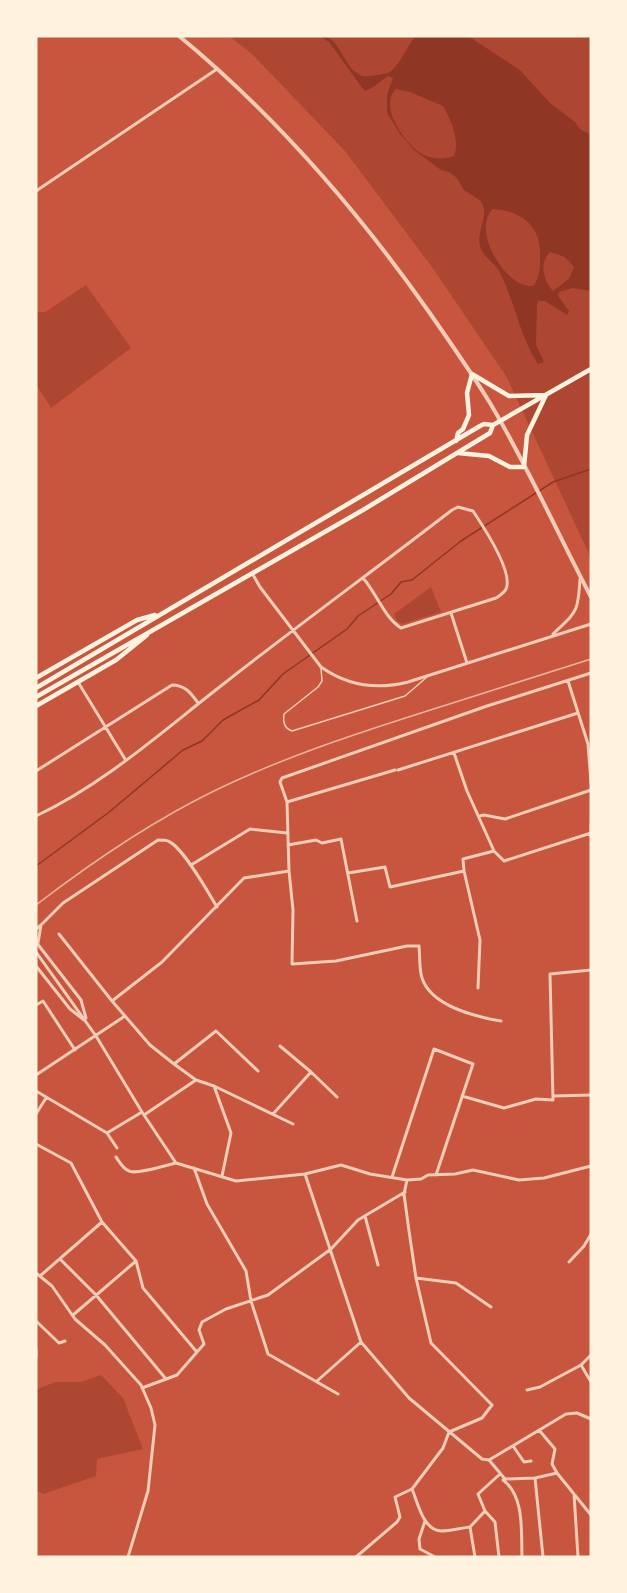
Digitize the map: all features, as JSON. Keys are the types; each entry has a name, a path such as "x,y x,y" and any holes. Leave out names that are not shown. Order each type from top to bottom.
{"main road":[{"path":"36,697 363,510 490,433 492,426 500,421 591,369"},
{"path":"456,441 469,415 467,393 472,374 509,396 546,395"},
{"path":"457,453 489,456 510,467 524,467 527,435 546,395"},
{"path":"36,688 484,424 492,426"},
{"path":"36,678 138,620 161,614"},
{"path":"36,706 123,655 154,630"}],"street":[{"path":"179,36 217,69 302,154 388,254 472,374 500,421 591,597"},
{"path":"36,191 217,69"},
{"path":"36,816 84,790 452,510 458,507 473,511 494,543 508,578 506,588 496,598 401,628 394,624 363,579"},
{"path":"252,573 260,587 321,667 346,681 376,687 393,686 591,624"},
{"path":"551,635 575,612 579,604 581,577"},
{"path":"451,613 467,663"},
{"path":"501,1021 476,1017 457,1010 432,993 422,979 419,946 407,946 336,961 292,964 293,910 286,802 280,782 282,778 436,723 591,672"},
{"path":"568,681 589,743 591,783"},
{"path":"78,682 125,759"},
{"path":"36,771 172,685 180,685 187,689 198,703"},
{"path":"286,802 453,753 578,713"},
{"path":"453,753 494,851 504,861 591,834 591,824"},
{"path":"479,816 505,819 591,790"},
{"path":"191,866 250,830 287,833"},
{"path":"288,845 316,840 321,843 341,839 357,921"},
{"path":"36,929 63,903 158,840 173,844 191,866 217,907"},
{"path":"478,988 480,940 463,859 494,851"},
{"path":"348,873 386,867 390,887 464,872"},
{"path":"112,1000 162,963 244,878 289,871"},
{"path":"41,925 37,944 81,1000 87,1023"},
{"path":"59,934 150,1045 196,1080 214,1086 293,1124"},
{"path":"36,952 96,1036 143,1114 176,1163"},
{"path":"36,966 70,1009 87,1023"},
{"path":"462,1095 504,1108 536,1099 553,1100 550,974 591,970"},
{"path":"36,1005 43,1001 75,1050"},
{"path":"36,1075 125,1016"},
{"path":"174,1064 216,1031 258,1071"},
{"path":"280,1046 337,1097"},
{"path":"392,1177 434,1049 473,1064 436,1175"},
{"path":"273,1114 311,1072"},
{"path":"107,1133 143,1114 196,1080"},
{"path":"214,1086 231,1133 222,1176"},
{"path":"36,1091 107,1133 117,1148"},
{"path":"553,1096 591,1095"},
{"path":"36,1114 46,1098"},
{"path":"36,1144 70,1163 102,1222 136,1261 143,1288 196,1352"},
{"path":"116,1157 129,1172 136,1173 176,1163 236,1181 304,1174 341,1165 370,1174 407,1180 473,1170 519,1180 544,1179 591,1166"},
{"path":"194,1168 207,1204 246,1271 251,1301 268,1354 338,1394"},
{"path":"304,1174 362,1342 409,1398 482,1459 489,1460 566,1414 577,1413 591,1419"},
{"path":"356,1557 397,1522 400,1517 395,1497 412,1489 443,1448 449,1432 482,1418 492,1405 431,1342 416,1278 405,1192 407,1180"},
{"path":"142,1388 177,1375 204,1344 199,1330 202,1322 226,1309 268,1295 331,1249 358,1221 405,1192"},
{"path":"365,1216 378,1265"},
{"path":"40,1276 102,1222"},
{"path":"569,1262 584,1246 591,1234"},
{"path":"60,1259 96,1295 166,1379"},
{"path":"73,1315 136,1261"},
{"path":"36,1273 58,1293 83,1327 105,1345 142,1388 151,1408 154,1425 152,1465 141,1518 129,1548 128,1557"},
{"path":"416,1278 456,1283 490,1306"},
{"path":"36,1321 59,1343 65,1341"},
{"path":"36,1331 41,1326"},
{"path":"316,1382 362,1342"},
{"path":"36,1348 36,1357"},
{"path":"527,1390 540,1387 580,1365 591,1355"},
{"path":"580,1365 591,1382"},
{"path":"539,1430 555,1449 552,1464 557,1473 591,1515"},
{"path":"513,1446 524,1462 531,1461"},
{"path":"489,1460 505,1479 535,1478 557,1473"},
{"path":"499,1557 495,1522 485,1511 478,1494 501,1474"},
{"path":"535,1478 543,1557"},
{"path":"503,1480 509,1484 519,1507 522,1557"},
{"path":"412,1489 425,1521 439,1531 470,1527 485,1511"},
{"path":"574,1492 578,1557"},
{"path":"425,1521 419,1539 420,1549 435,1557"},
{"path":"470,1527 475,1557"}],"lane":[{"path":"321,667 322,681 318,687 284,714 283,722 292,731 405,696 429,675"}],"shaded area":[{"path":"229,36 591,36 591,558 506,376 432,267 345,151 252,54"},
{"path":"320,36 327,38 338,47 356,73 367,76 391,71 416,36 468,36 520,70 550,103 575,122 580,129 591,135 591,291 573,288 559,292 558,296 569,311 567,315 545,301 538,301 536,345 544,362 538,364 532,354 500,273 480,246 479,240 484,218 481,201 464,190 457,178 441,170 414,150 400,134 387,113 387,95 393,78 388,76 365,91 329,42","holes":["396,89 410,92 443,106 452,124 455,137 454,156 430,157 422,154 408,142 392,114 391,96","493,209 504,210 522,217 534,229 540,247 540,269 533,286 522,284 502,268 488,242 487,218","550,252 565,257 574,267 569,279 553,291 544,272 543,266"]},
{"path":"86,285 131,348 51,408 36,384 36,312 45,312"},
{"path":"431,587 441,612 402,624 397,621 394,614"},
{"path":"101,1375 123,1398 143,1449 97,1459 96,1476 43,1494 36,1490 36,1390 55,1382 81,1382"}],"waterway":[{"path":"36,866 108,813 183,750 202,741 223,720 259,700 283,674 347,629 358,616 391,594 401,582 412,580 461,541 553,482 591,469"}],"railway":[{"path":"36,905 79,873 146,829 192,802 241,778 292,757 395,721 591,659"}]}
